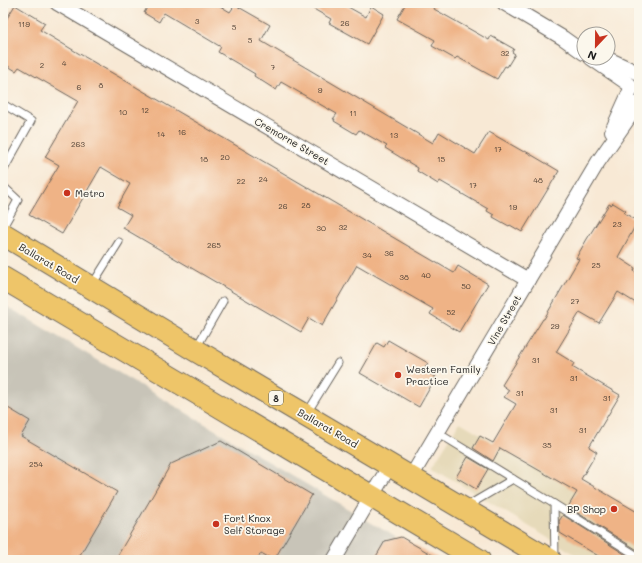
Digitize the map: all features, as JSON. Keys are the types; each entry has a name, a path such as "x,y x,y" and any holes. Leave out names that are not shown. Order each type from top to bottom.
{"highway":[{"name":"Ballarat Road","path":"3,234 195,350 550,560"},
{"path":"3,278 479,560"}],"street":[{"name":"Cremorne Street","path":"57,3 528,280"},
{"path":"504,3 576,47"},
{"path":"563,38 576,44"},
{"path":"616,62 638,72"},
{"path":"602,66 633,90"},
{"name":"Vine Street","path":"598,162 633,90 632,78 638,72"},
{"name":"Vine Street","path":"411,477 598,162 639,103"},
{"path":"334,560 390,465"}],"lane":[{"path":"3,104 30,120 3,172"},
{"path":"3,186 18,200 3,227"},
{"path":"90,287 118,242"},
{"path":"195,350 223,301"},
{"path":"306,415 338,363"},
{"path":"438,433 554,504 636,557"},
{"path":"463,509 514,479"},
{"path":"554,504 555,560"}],"shaded area":[{"path":"3,304 434,560 3,560"},
{"path":"460,422 579,492 639,514 639,560 584,560 432,467"}],"building":[{"path":"147,3 215,3 230,12 235,5 270,25 261,41 433,143 439,132 475,154 489,132 559,171 522,232 493,217 494,215 487,211 488,209 440,181 438,184 417,171 418,168 385,148 387,146 359,130 356,134 334,121 335,119 333,119 337,114 281,82 276,90 254,76 255,74 218,52 221,47 164,13 159,22 144,13 149,4"},
{"path":"303,3 341,3 366,17 371,6 384,14 367,44 329,23 331,19"},
{"path":"406,3 437,3 434,9 489,40 491,36 514,49 512,52 515,54 497,79 457,57 455,59 432,46 435,40 397,19"},
{"path":"15,5 45,23 40,30 78,53 454,273 458,266 488,284 459,332 430,314 433,309 357,265 322,326 309,318 301,332 123,228 131,215 117,207 130,184 101,167 62,234 29,215 59,165 45,157 78,101 19,67 16,71 3,63 3,25"},
{"path":"613,203 626,211 624,213 638,221 618,257 635,268 634,271 639,275 639,305 618,292 599,323 580,312 556,352 574,363 572,367 620,395 589,447 597,452 581,479 639,513 639,551 568,507 577,492 500,448 493,461 473,448 480,436 493,443 516,404 504,397 509,390 502,385 544,319 579,259 576,258 587,239 609,204 611,205"},
{"name":"Western Family Practice","path":"388,340 428,363 423,370 436,377 419,407 360,373 377,343 384,347"},
{"path":"3,405 30,421 21,436 117,492 77,560 3,560"},
{"name":"Fort Knox Self Storage","path":"221,441 312,495 274,560 261,553 257,560 115,560 171,464"},
{"path":"468,457 488,469 476,489 456,477"},
{"path":"563,515 634,560 605,560 560,533 559,521"},
{"path":"401,537 441,560 374,560 385,541"}],"place":[{"name":"Metro","path":"67,193"},
{"name":"Western Family Practice","path":"398,375"},
{"name":"BP Shop","path":"614,509"},
{"name":"Fort Knox Self Storage","path":"216,524"}]}
